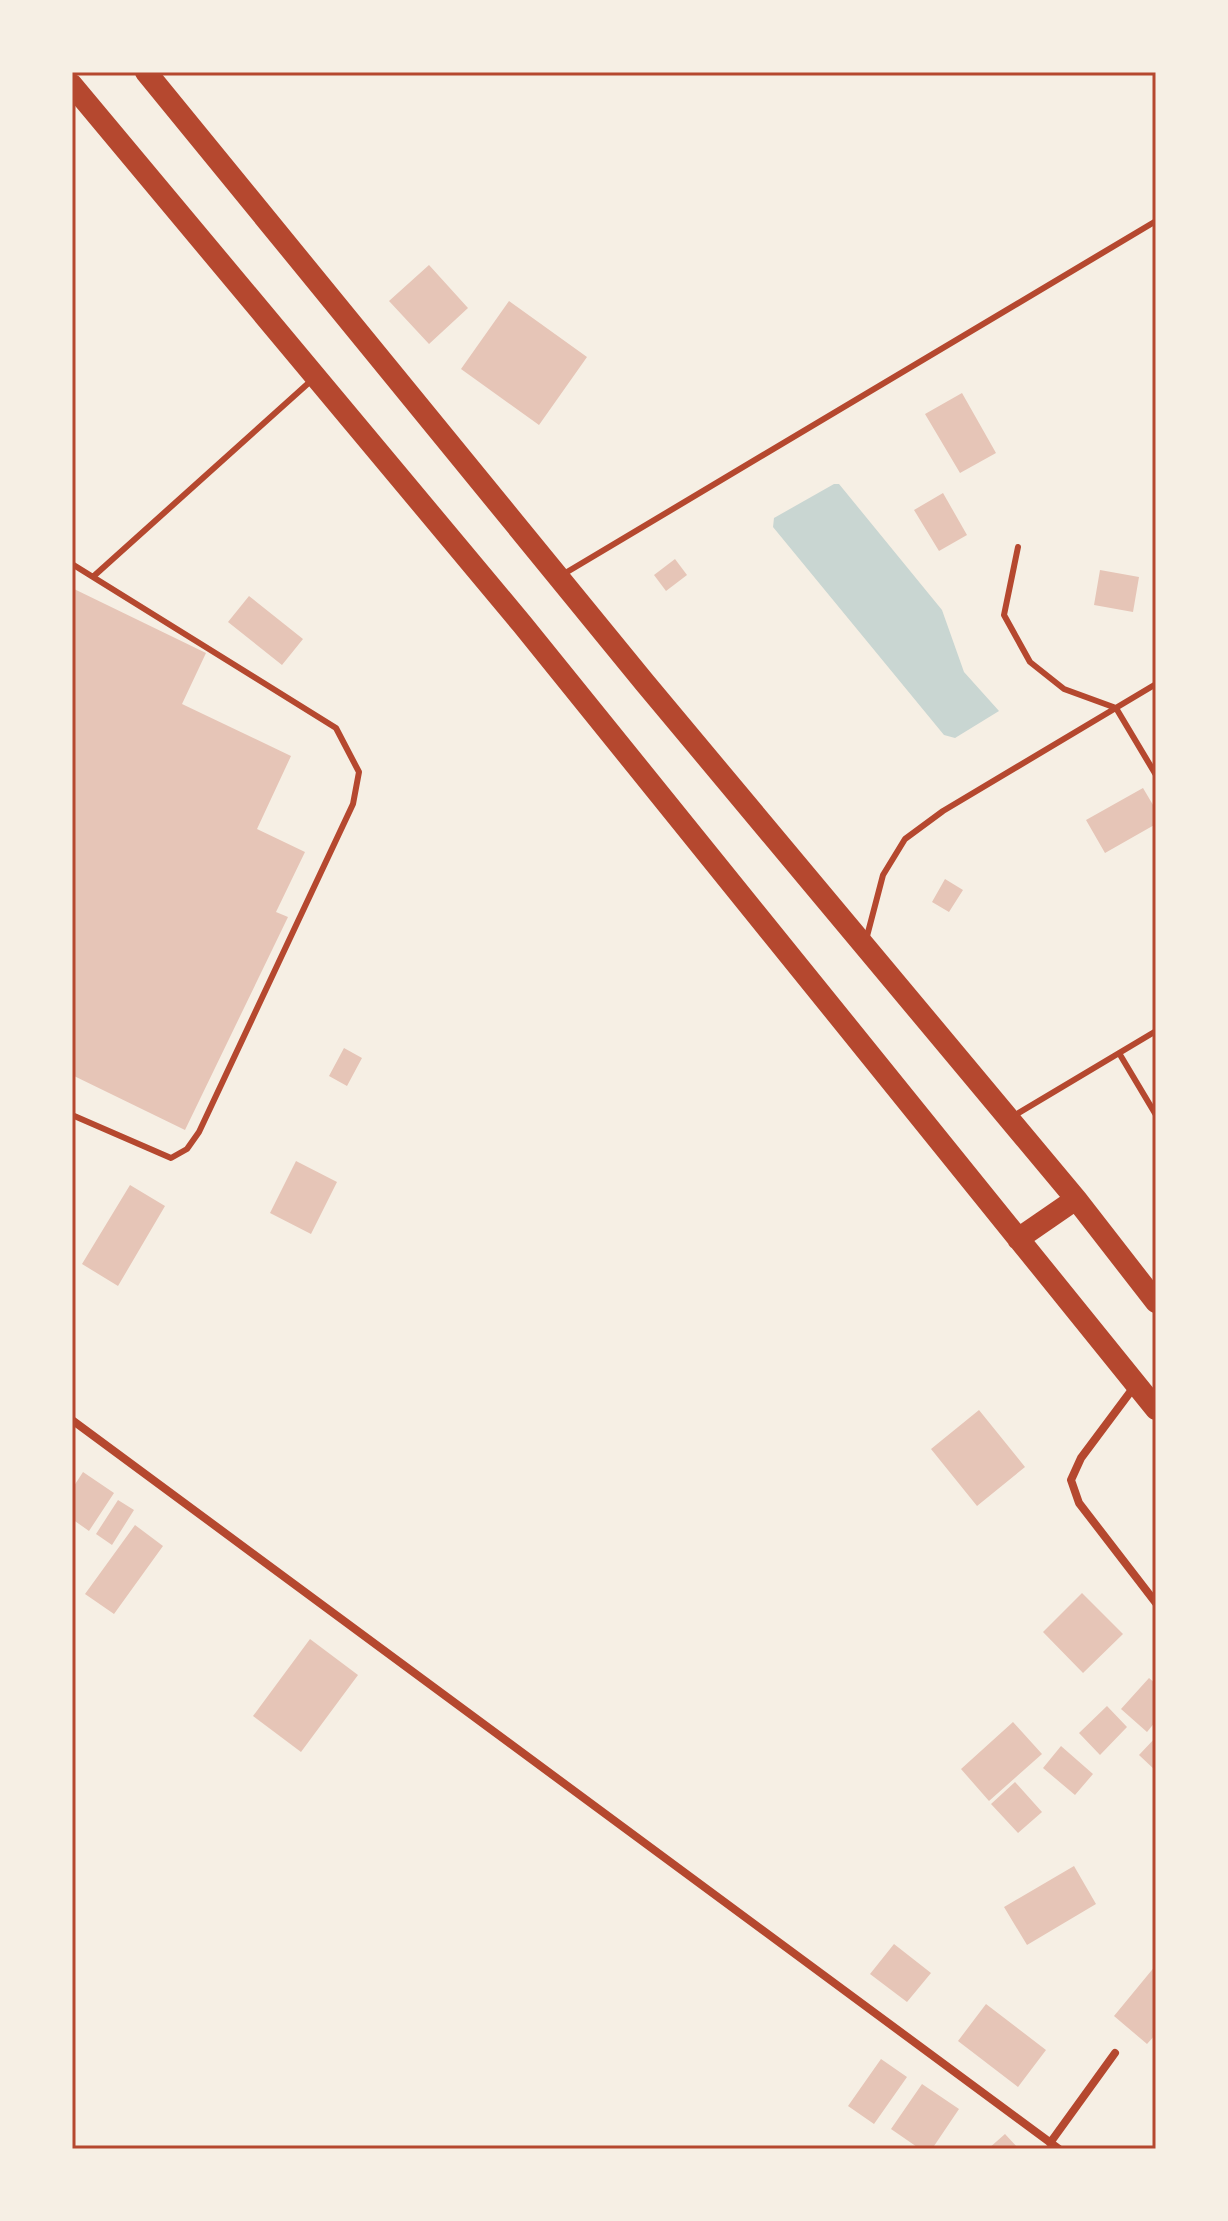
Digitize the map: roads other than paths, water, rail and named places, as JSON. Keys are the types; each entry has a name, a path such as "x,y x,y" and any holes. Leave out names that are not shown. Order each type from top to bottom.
{"highway":[{"path":"146,72 1154,1296"},
{"path":"72,85 522,624 1156,1409"},
{"path":"1018,1239 1076,1199"}],"street":[{"path":"1136,1384 1081,1458 1071,1480 1079,1503 1156,1603"},
{"path":"72,1420 1059,2149"},
{"path":"1050,2143 1115,2053"}],"lane":[{"path":"559,577 1156,221"},
{"path":"95,575 316,377"},
{"path":"1018,547 1004,615 1030,662 1064,689 1116,708 1156,775"},
{"path":"72,564 95,575 336,728 359,772 353,804 206,1118 187,1149 171,1158 72,1115"},
{"path":"865,946 883,875 905,839 943,811 1156,684"},
{"path":"1009,1119 1156,1031"},
{"path":"1119,1053 1156,1115"}]}
